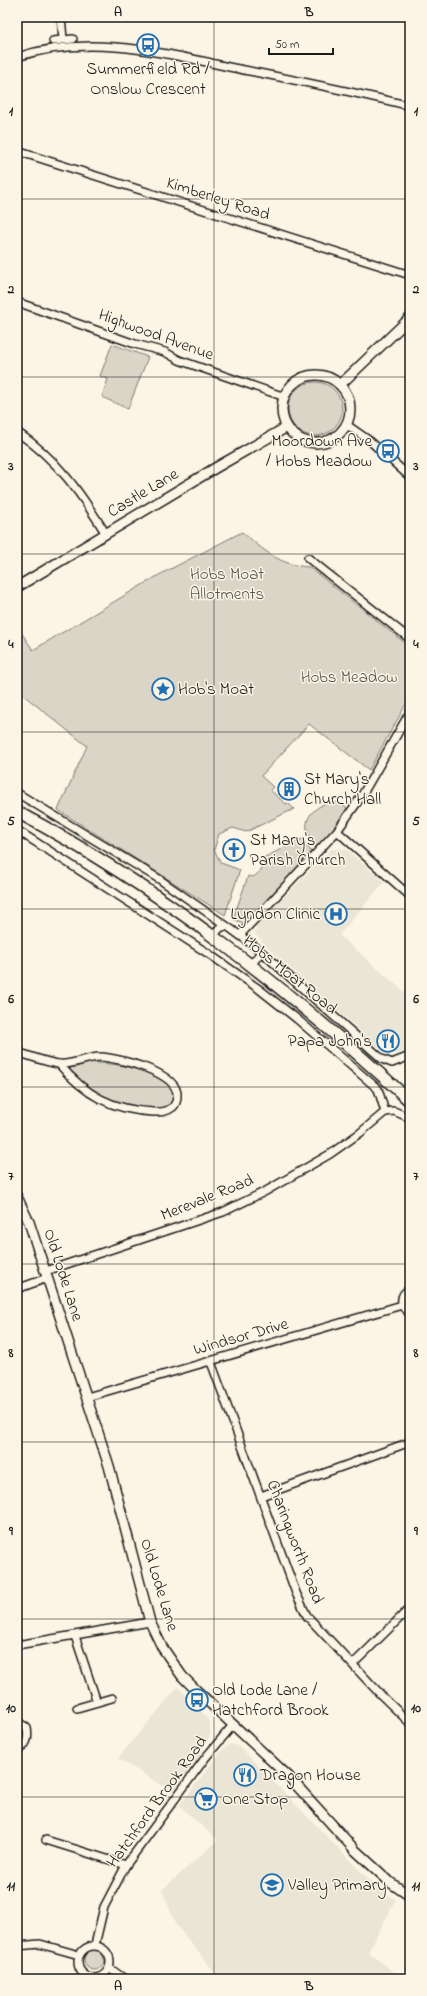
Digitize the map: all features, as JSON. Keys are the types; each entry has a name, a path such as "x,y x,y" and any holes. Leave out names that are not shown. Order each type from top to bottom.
{"main road":[{"name":"Hobs Moat Road","path":"17,812 46,827 159,897 213,936 326,1026 410,1101"}],"street":[{"path":"61,17 63,39"},
{"path":"53,41 72,38"},
{"path":"17,57 30,52 98,45 153,51 410,106"},
{"name":"Kimberley Road","path":"17,151 410,275"},
{"name":"Highwood Avenue","path":"17,302 135,344 165,352 179,360 285,397"},
{"path":"340,385 410,318"},
{"path":"318,376 329,378 340,385 349,400 350,407 347,425 338,436 328,441 318,443 304,441 296,436 287,427 282,414 285,397 291,387 307,377 318,376"},
{"path":"347,425 370,441 410,477"},
{"name":"Castle Lane","path":"17,587 217,467 287,427"},
{"path":"17,432 38,447 61,468 91,509 106,534"},
{"path":"308,558 410,639"},
{"path":"240,936 337,831 360,797 410,712"},
{"name":"Hobs Moat Road","path":"17,793 159,879 240,936 261,952 382,1059 392,1063 410,1056"},
{"path":"17,830 209,954 264,993 298,1019 378,1088 385,1112 394,1111 410,1118"},
{"path":"337,831 410,896"},
{"path":"213,936 220,928 226,926"},
{"path":"251,965 261,952"},
{"path":"17,1052 59,1064 100,1057 126,1061 147,1068 165,1078 175,1087 177,1092 177,1100 175,1105 165,1112 135,1111 117,1106 81,1088 59,1064"},
{"name":"Merevale Road","path":"17,1289 46,1275 223,1212 266,1191 330,1154 360,1133 385,1112"},
{"name":"Old Lode Lane","path":"17,1197 29,1222 87,1397 109,1466 150,1622 162,1647 182,1676 289,1777 355,1850 391,1883 410,1896"},
{"path":"410,1289 402,1296 402,1305 410,1313"},
{"name":"Windsor Drive","path":"87,1397 402,1305"},
{"name":"Charingworth Road","path":"211,1362 296,1593 307,1616 382,1696 410,1723"},
{"path":"261,1496 331,1469 410,1442"},
{"path":"353,1664 410,1608"},
{"path":"17,1644 75,1636 150,1622"},
{"path":"75,1636 97,1702"},
{"path":"77,1708 112,1698"},
{"path":"17,1721 27,1728 29,1737 25,1746 17,1751"},
{"name":"Hatchford Brook Road","path":"95,1945 104,1907 126,1864 206,1757 233,1725"},
{"path":"46,1840 126,1864"},
{"path":"17,1946 40,1944 79,1955"},
{"path":"95,1945 104,1948 109,1954 109,1968 104,1975 94,1979 84,1975 79,1969 79,1955 83,1949 95,1945"},
{"path":"109,1968 125,1979"}],"shaded area":[{"path":"331,849 346,849 384,882 339,935 410,997 410,1052 387,1055 271,951 255,934 256,926"},
{"path":"178,1687 210,1721 210,1735 197,1761 172,1792 118,1758"},
{"name":"Valley Primary","path":"231,1744 239,1746 370,1881 396,1900 368,1952 400,1977 398,1979 220,1979 176,1925 162,1890 218,1840 179,1806 223,1749"}],"green space":[{"path":"112,344 148,357 128,409 102,397 108,379 100,376"},
{"path":"315,382 325,384 334,390 340,399 342,409 340,419 334,428 325,434 315,436 305,434 296,428 290,419 288,409 290,399 296,390 305,384"},
{"path":"242,532 273,556 298,566 309,567 410,647 410,697 369,770 309,724 261,776 273,787 270,790 294,809 246,832 233,828 219,834 214,850 221,863 240,870 225,915 58,810 87,746 17,690 17,626 33,650 159,575"},
{"path":"328,802 338,802 347,808 334,829 317,848 308,834 307,822 313,811"},
{"path":"302,839 312,853 250,920 243,923 233,919 248,876 253,877 260,871 263,864 263,858"},
{"path":"84,1062 132,1067 154,1075 173,1090 171,1102 162,1108 147,1109 129,1105 110,1098 93,1090 78,1080 70,1070 73,1064"},
{"path":"94,1950 101,1953 104,1960 101,1967 94,1970 87,1967 84,1960 87,1953"}],"place":[{"name":"Summerfield Rd / Onslow Crescent","path":"148,45"},
{"name":"Moordown Ave / Hobs Meadow","path":"388,451"},
{"name":"Hob's Moat","path":"163,689"},
{"name":"St Mary's Church Hall","path":"289,789"},
{"name":"St Mary's Parish Church","path":"234,850"},
{"name":"Lyndon Clinic","path":"336,914"},
{"name":"Papa John's","path":"388,1041"},
{"name":"Old Lode Lane / Hatchford Brook","path":"197,1700"},
{"name":"Dragon House","path":"245,1775"},
{"name":"One Stop","path":"206,1799"},
{"name":"Valley Primary","path":"272,1885"}],"park label":[{"name":"Hobs Moat Allotments","path":"227,584"},
{"name":"Hobs Meadow","path":"349,677"}]}
